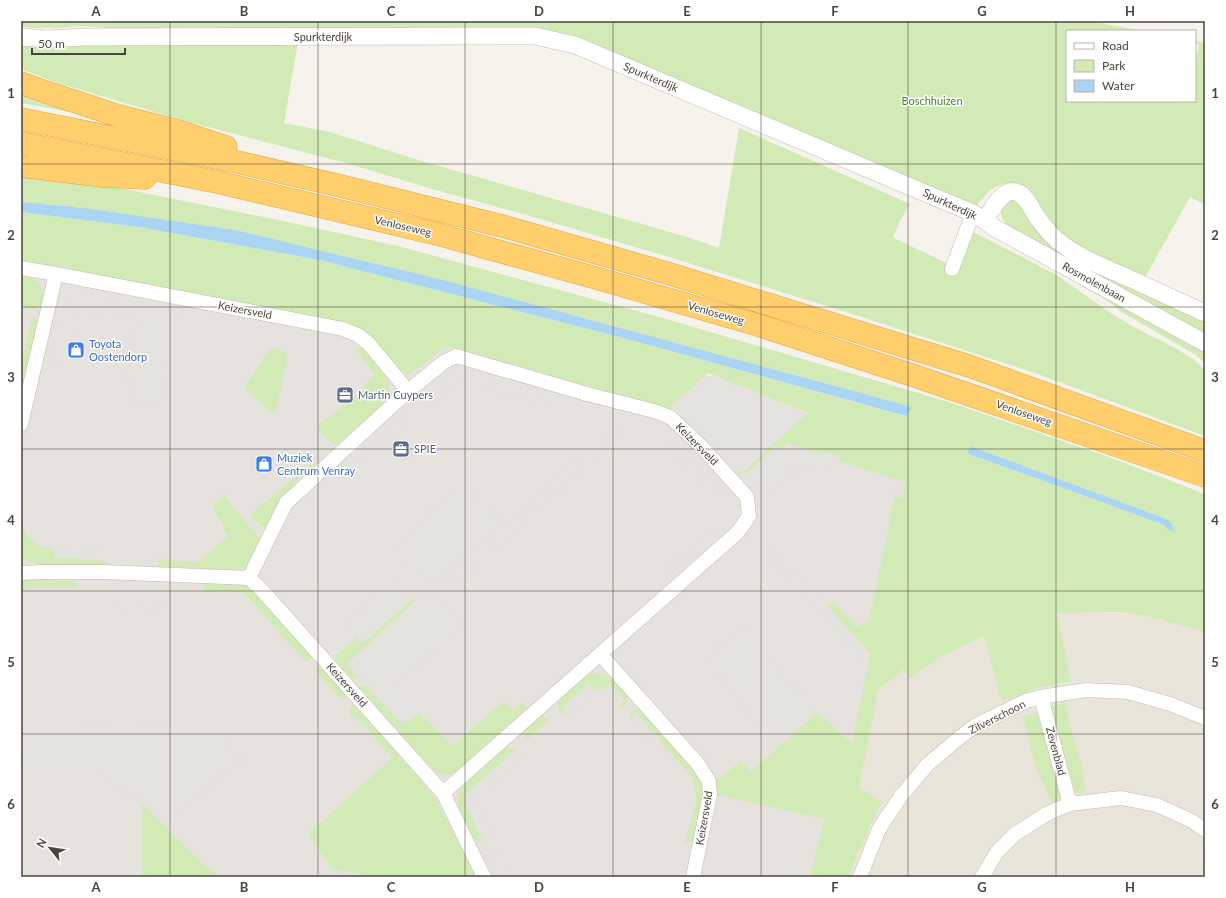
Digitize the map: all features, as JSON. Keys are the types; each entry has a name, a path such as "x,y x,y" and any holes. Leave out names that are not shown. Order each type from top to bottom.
{"highway":[{"path":"21,83 120,116 178,131 342,186"},
{"path":"21,119 237,162 342,186 506,227 685,278 968,366 1205,451"},
{"path":"21,143 135,164 217,182"},
{"path":"21,166 103,176 217,182"},
{"name":"Venloseweg","path":"217,182 437,234 758,325 915,376 1205,476"}],"street":[{"name":"Spurkterdijk","path":"21,37 48,39 84,37 535,36 575,45 978,217 990,211 1005,193 1012,191 1017,192 1024,196 1037,218 1052,236 1064,245 1090,261 1205,313"},
{"path":"952,269 978,217"},
{"name":"Rosmolenbaan","path":"978,217 995,228 1205,343"},
{"name":"Keizersveld","path":"21,268 343,329 358,335 369,344 408,392"},
{"path":"21,424 56,274"},
{"name":"Keizersveld","path":"443,793 738,532 749,516 747,497 701,446 670,416 587,394 456,356 444,362 408,392 286,503 249,578 260,588 443,793 484,877"},
{"path":"22,571 104,572 249,578"},
{"name":"Keizersveld","path":"600,654 698,764 709,781 710,794 693,877"},
{"name":"Zilverschoon","path":"860,877 879,829 901,796 928,764 976,725 1026,701 1041,697 1086,690 1128,692 1170,704 1205,718"},
{"name":"Zevenblad","path":"1041,697 1070,804"},
{"path":"982,877 997,852 1015,834 1048,813 1070,804 1120,798 1157,805 1192,821 1205,830"}],"shaded area":[{"path":"21,230 559,347 752,384 907,476 889,643 812,877 21,877"},
{"path":"74,291 178,310 158,409 132,404 136,380 126,378 138,320 77,310 65,366 47,362 63,297 71,303"},
{"path":"23,320 31,322 21,363 21,329"},
{"path":"457,366 459,374 465,370 561,399 554,406 457,380 424,408 422,398"},
{"path":"712,375 808,413 742,473 674,411"},
{"path":"399,418 406,426 347,479 341,472"},
{"path":"617,426 622,433 546,501 544,499 546,502 441,596 434,588"},
{"path":"31,432 39,435 21,507 21,471"},
{"path":"679,442 723,493 717,499 670,448"},
{"path":"787,443 820,454 821,451 840,457 840,461 833,461 831,472 787,465 794,472 763,497 744,475 777,446 783,450"},
{"path":"464,480 502,523 431,588 395,547"},
{"path":"713,528 719,534 673,574 668,568"},
{"path":"767,540 868,651 870,656 863,661 760,546"},
{"path":"55,549 107,552 106,561 54,557"},
{"path":"392,577 412,599 362,643 344,621 358,609 363,615 366,612 362,606"},
{"path":"433,589 463,624 395,686 419,713 402,724 347,664 415,602"},
{"path":"115,600 170,602 170,612 114,610"},
{"path":"1099,612 1133,614 1170,621 1205,632 1205,877 814,877 889,643 1057,614"},
{"path":"741,628 817,712 780,746 704,661"},
{"path":"589,683 595,690 569,714 563,707"},
{"path":"610,684 625,700 618,706 604,690"},
{"path":"636,713 660,740 654,745 630,719"},
{"path":"47,721 171,723 171,733 208,735 215,730 241,760 169,823 93,767 22,767 26,731 46,730"},
{"path":"516,750 522,757 479,796 477,802 492,834 482,839 466,804 476,799 469,791"},
{"path":"500,852 512,877 500,877 490,856"}],"green space":[{"name":"Boschhuizen","path":"21,21 1091,21 1138,30 1066,30 1066,102 1196,102 1196,61 1199,44 1196,44 1196,41 1205,43 1205,205 1190,197 1143,281 1070,245 1040,206 1034,194 1026,188 1014,184 1003,184 991,189 975,207 585,46 167,32 80,26 31,28 21,26"},
{"path":"298,42 284,123 330,132 418,160 687,237 719,248 739,128 910,204 893,237 896,239 959,269 973,232 1055,274 1112,314 1193,359 1205,370 1205,436 1032,372 669,257 346,163 185,121 55,82 21,69 21,43"},
{"path":"21,87 126,122 21,103"},
{"path":"21,175 115,187 398,246 663,318 952,403 1109,457 1205,494 1205,632 1161,620 1124,613 1095,612 1057,614 1071,681 1041,687 1002,701 984,636 941,657 910,678 903,669 878,690 859,787 882,802 857,854 849,877 810,877 825,819 723,796 714,796 712,779 720,778 741,761 751,772 817,712 852,744 870,656 868,651 827,606 832,601 858,627 870,618 895,495 899,498 903,498 906,482 840,461 840,457 821,451 821,454 787,443 783,450 777,446 744,475 742,473 808,413 708,373 673,405 670,411 450,347 441,350 409,375 399,370 367,336 21,266 21,212 139,227 320,260 627,339 905,416 902,404 443,280 236,230 85,208 21,202","holes":["973,447 1170,521 1168,530 1164,525 1151,520 969,454"]},
{"path":"1013,200 1022,204 1032,221 1205,318 1205,336 1013,230 1002,218 1001,208 1003,204"},
{"path":"21,275 34,280 43,290 43,300 38,309 22,308 21,310"},
{"path":"1074,279 1205,350 1205,363 1196,355 1120,311 1109,302 1079,284"},
{"path":"32,317 37,320 38,323 21,398 21,368"},
{"path":"361,346 388,379 390,393 381,407 338,444 332,444 316,427 363,390 362,387 375,376 356,350"},
{"path":"271,347 288,353 275,415 244,388"},
{"path":"314,461 315,467 298,479 279,505 266,530 250,515"},
{"path":"224,495 261,540 248,564 243,568 230,570 158,566 158,559 198,562 228,536 213,506"},
{"path":"21,513 26,533 35,542 47,548 55,549 54,557 106,561 107,568 42,566 24,559 21,555"},
{"path":"27,580 75,581 78,588 30,588 21,591 21,582"},
{"path":"204,582 244,584 252,589 313,656 308,662 306,662 243,592 204,591"},
{"path":"412,599 415,602 347,664 358,677 352,679 334,658 357,637 362,643"},
{"path":"321,667 344,692 346,696 341,700 315,670"},
{"path":"594,673 610,677 621,687 628,696 626,705 623,708 618,706 624,700 610,684 604,690 601,688 595,690 589,684 563,707 569,714 565,715 561,712 558,708 559,701 567,691"},
{"path":"366,685 402,724 419,713 452,746 503,702 513,710 522,702 527,707 453,774 445,775 436,772 358,686"},
{"path":"1066,702 1070,725 1081,764 1086,793 1073,793 1050,709 1052,706"},
{"path":"353,705 432,793 476,877 372,877 331,868 308,834 392,758 357,717 351,716 349,711"},
{"path":"639,708 699,775 703,796 695,841 685,844 696,802 696,790 692,777 636,713 630,719 629,715 633,710"},
{"path":"1035,712 1039,714 1062,792 1059,799 1052,803 1036,768 1023,717"},
{"path":"543,716 550,719 527,740 524,731 538,718"},
{"path":"507,746 516,750 466,794 465,800 483,841 481,842 473,838 463,819 459,808 458,797 462,787"},
{"path":"142,804 204,865 221,877 142,877"}],"water":[{"path":"21,202 85,208 236,230 443,280 902,404 912,408 906,416 627,339 320,260 139,227 21,212"},
{"path":"973,447 1164,518 1170,521 1174,530 1168,530 1164,525 1151,520 969,454 969,448"}],"place":[{"name":"Toyota Oostendorp","path":"76,350"},
{"name":"Martin Cuypers","path":"345,395"},
{"name":"SPIE","path":"401,449"},
{"name":"Muziek Centrum Venray","path":"264,464"}]}
